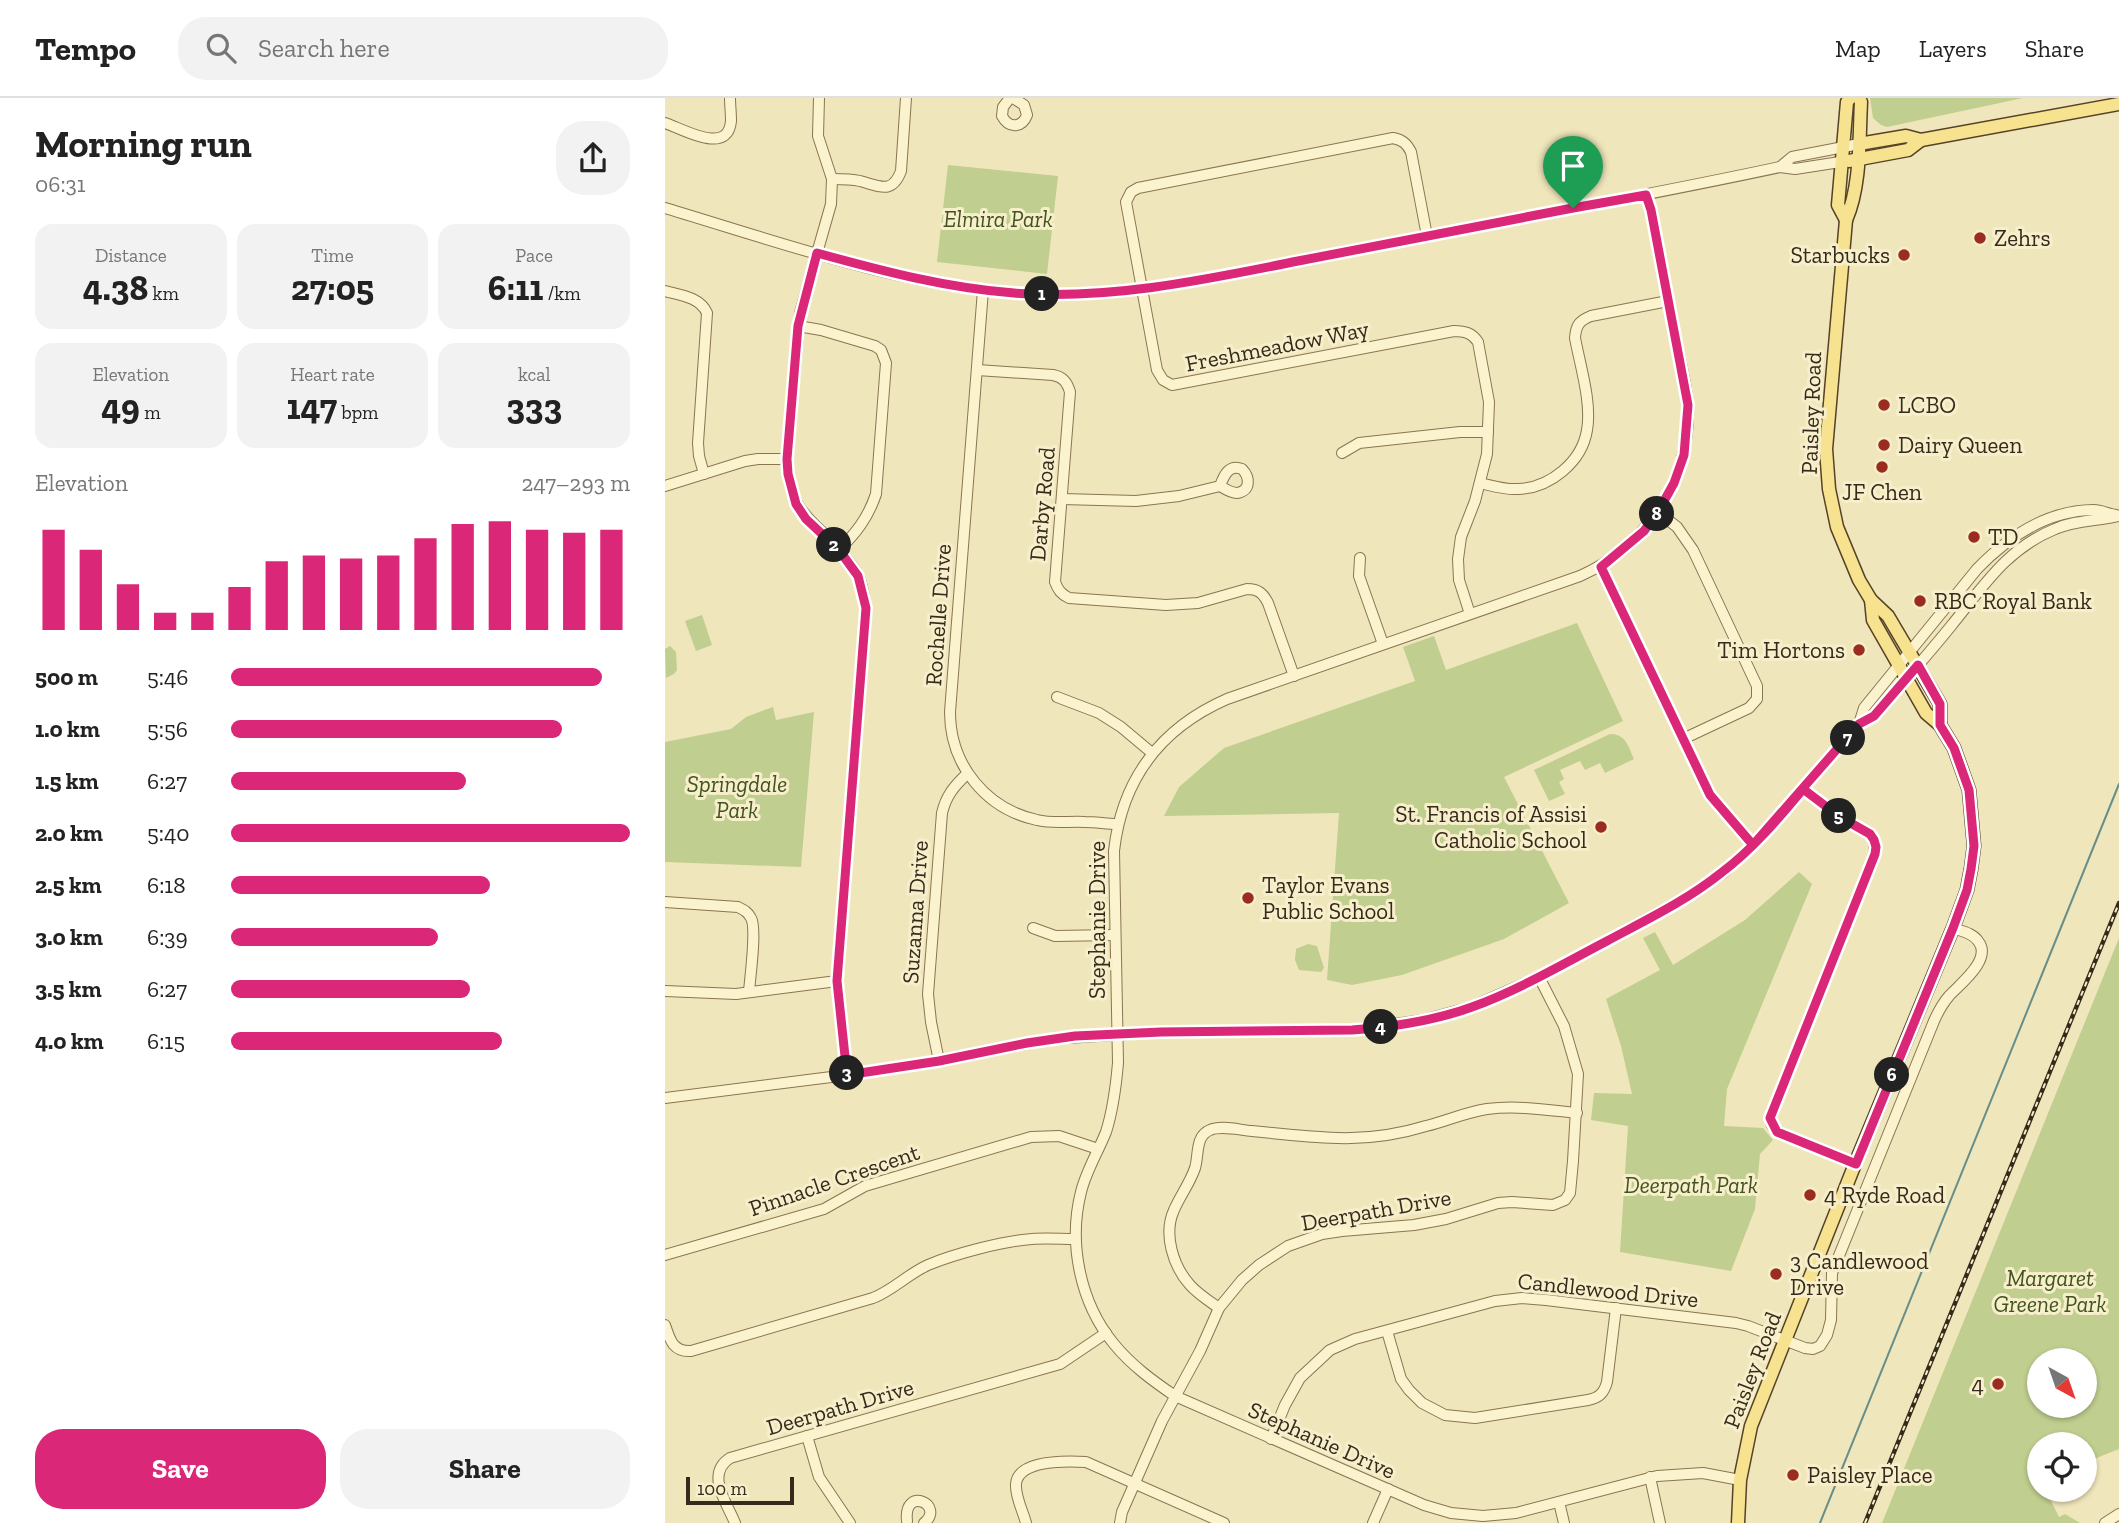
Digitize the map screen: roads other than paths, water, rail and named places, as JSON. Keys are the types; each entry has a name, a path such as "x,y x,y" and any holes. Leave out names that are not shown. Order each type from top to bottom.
{"main road":[{"name":"Paisley Road","path":"1846,220 1838,205 1840,163 1847,102 1850,98"},
{"name":"Paisley Road","path":"1859,98 1859,144 1854,202 1846,220 1826,449 1829,489 1837,527 1856,572 1871,600 1888,616 1940,704 1940,725"},
{"path":"1859,144 1906,136 1921,140 2119,104"},
{"path":"1840,163 1908,150 1921,140"},
{"name":"Paisley Road","path":"1738,1523 1739,1480 1751,1426 1953,928 1967,890 1971,869 1974,846 1973,817 1962,767 1940,725 1926,713 1898,666 1873,620 1871,600"}],"street":[{"path":"665,123 715,139 729,130 730,98"},
{"path":"819,98 818,136 832,179 831,204 798,326 787,459 790,488 796,504 806,519 839,550 858,576 864,593 866,618 837,981 847,1075"},
{"path":"832,179 856,180 881,187 893,184 901,170 906,98"},
{"name":"Freshmeadow Way","path":"1427,236 1411,152 1400,139 1393,138 1138,188 1127,197 1126,207 1157,370 1163,380 1172,385 1447,332 1464,331 1478,342 1488,391 1487,454 1481,483 1458,547 1459,580 1470,614"},
{"path":"1780,167 1792,157 1859,144"},
{"path":"665,208 817,253 921,280 983,290 1069,295 1141,290 1646,195 1780,167 1795,169 1840,163"},
{"name":"Stephanie Drive","path":"1646,195 1688,405 1684,455 1674,483 1644,531 1601,567 1580,576 1205,709 1179,727 1152,752 1133,783 1117,824 1114,850 1116,1083 1105,1132 1081,1191 1075,1239 1084,1290 1106,1333 1136,1367 1175,1396 1424,1505 1451,1513 1483,1516 1516,1513 1650,1477 1703,1473 1739,1480"},
{"path":"665,290 698,300 707,313 698,443 704,474"},
{"name":"Rochelle Drive","path":"983,290 950,712 954,744 967,774 997,803 1025,817 1050,822 1117,824"},
{"path":"1481,483 1518,489 1546,483 1563,471 1578,454 1587,430 1588,409 1574,338 1576,327 1581,320 1591,316 1668,301"},
{"path":"798,326 875,346 881,350 886,363 876,495 863,523 839,550"},
{"name":"Darby Road","path":"977,370 1053,374 1067,383 1070,392 1055,582 1062,595 1069,598 1166,606 1198,603 1254,589 1265,596 1294,676"},
{"path":"1342,453 1359,443 1460,432 1488,432"},
{"path":"665,486 745,461 787,459"},
{"path":"1062,499 1136,501 1179,496 1220,486"},
{"path":"1859,724 1864,708 1992,553 2023,531 2057,516 2096,510 2119,516"},
{"path":"1658,512 1677,527 1693,550 1757,685 1757,699 1749,708 1683,739"},
{"path":"665,1098 939,1061 1052,1039 1117,1034 1377,1028 1445,1016 1500,996 1679,903 1724,872 1753,845 1859,724 1874,716 1999,566 2017,550 2041,535 2070,523 2119,516"},
{"path":"1360,558 1359,576 1383,645"},
{"path":"1601,567 1710,795 1753,845"},
{"path":"1057,697 1099,713 1152,752"},
{"name":"Suzanna Drive","path":"939,1061 928,1007 928,994 942,813 949,793 967,774"},
{"path":"1803,789 1840,817 1870,834 1876,847 1770,1118 1777,1132 1856,1164"},
{"path":"665,902 738,907 745,910 754,929 749,992"},
{"path":"1033,928 1055,936 1115,935"},
{"name":"Candlewood Drive","path":"1271,1439 1291,1392 1300,1378 1330,1350 1387,1331 1509,1299 1546,1300 1736,1323 1813,1349 1820,1346 1827,1335 1831,1320 1832,1273 1835,1264 1939,1011 1969,977 1980,959 1982,950 1976,938 1953,928"},
{"name":"Deerpath Drive","path":"1120,1523 1134,1483 1219,1308 1242,1280 1274,1254 1303,1240 1342,1231 1414,1225 1446,1219 1498,1203 1553,1205 1565,1200 1570,1193 1578,1074 1564,1026 1539,977"},
{"path":"665,991 726,994 837,981"},
{"path":"1219,1308 1197,1292 1182,1274 1173,1255 1170,1235 1172,1213 1192,1176 1199,1142 1207,1131 1224,1129 1311,1137 1359,1138 1415,1130 1471,1112 1490,1109 1532,1108 1577,1113"},
{"name":"Pinnacle Crescent","path":"665,1255 824,1209 865,1185 1031,1137 1059,1136 1098,1149"},
{"path":"665,1325 672,1345 684,1351 691,1351 873,1298 886,1293 918,1270 936,1262 998,1244 1032,1239 1075,1239"},
{"path":"1387,1331 1401,1378 1422,1403 1445,1415 1475,1418 1588,1401 1603,1393 1607,1382 1616,1308"},
{"name":"Deerpath Drive","path":"735,1523 718,1484 717,1471 730,1458 1061,1364 1106,1333"},
{"path":"807,1437 819,1477 850,1523"},
{"path":"1026,1523 1016,1483 1019,1476 1026,1470 1045,1463 1065,1460 1086,1462 1224,1523"},
{"path":"1650,1477 1660,1523"},
{"path":"1373,1523 1388,1489"},
{"path":"907,1522 908,1506 920,1500 926,1503 931,1511 924,1523"},
{"path":"1559,1502 1564,1523"},
{"path":"2105,1523 2119,1514"}],"waterway":[{"path":"1820,1523 2119,784"}],"railway":[{"path":"1865,1523 2119,903"}],"place":[{"name":"Zehrs","path":"1980,238"},
{"name":"Starbucks","path":"1904,255"},
{"name":"LCBO","path":"1884,405"},
{"name":"Dairy Queen","path":"1884,445"},
{"name":"JF Chen","path":"1882,467"},
{"name":"TD","path":"1974,537"},
{"name":"RBC Royal Bank","path":"1920,601"},
{"name":"Tim Hortons","path":"1859,650"},
{"name":"St. Francis of Assisi Catholic School","path":"1601,827"},
{"name":"Taylor Evans Public School","path":"1248,898"},
{"name":"4 Ryde Road","path":"1810,1195"},
{"name":"3 Candlewood Drive","path":"1776,1274"},
{"name":"4","path":"1998,1384"},
{"name":"Paisley Place","path":"1793,1475"}],"park label":[{"name":"Elmira Park","path":"998,219"},
{"name":"Springdale Park","path":"737,797"},
{"name":"Deerpath Park","path":"1691,1185"},
{"name":"Margaret Greene Park","path":"2050,1291"}]}
